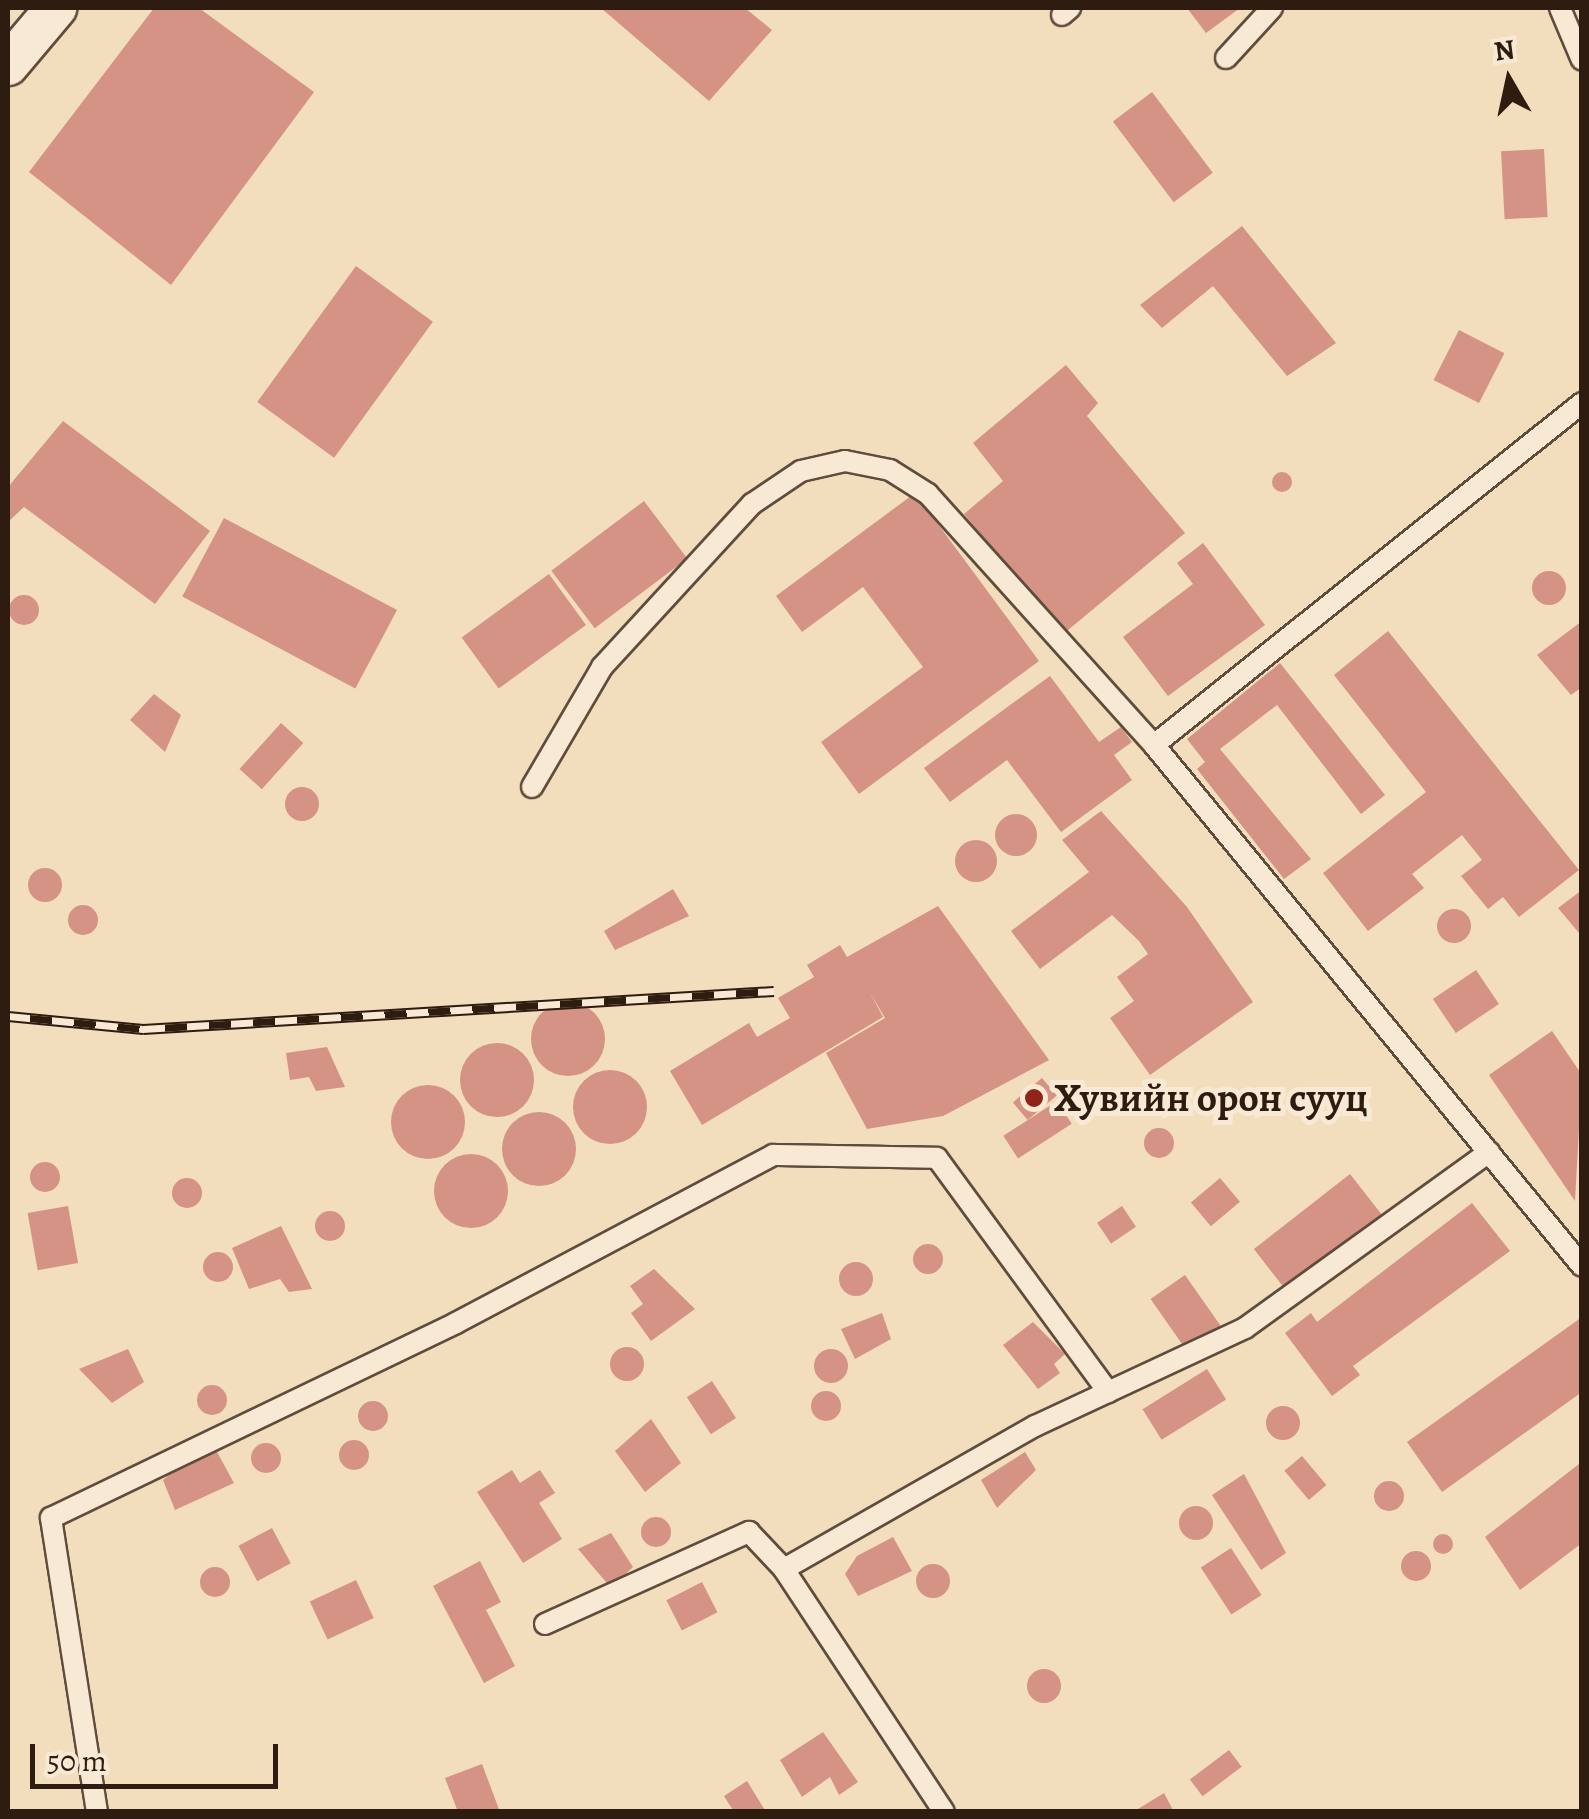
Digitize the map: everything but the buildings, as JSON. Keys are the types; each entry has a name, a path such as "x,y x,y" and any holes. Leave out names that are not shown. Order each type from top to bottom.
{"street":[{"path":"8,65 56,8"}],"lane":[{"path":"1226,58 1272,8"},
{"path":"1560,8 1582,60"},
{"path":"1154,745 1582,403"},
{"path":"532,786 602,667 752,504 801,471 845,461 890,470 928,494 1154,745 1582,1266"},
{"path":"784,1569 1108,1392 1245,1328 1489,1152"},
{"path":"97,1812 51,1518 456,1322 773,1155 937,1158 1108,1392"},
{"path":"545,1624 749,1532 784,1569 944,1812"}],"railway":[{"path":"8,1016 143,1029 774,991"}],"place":[{"name":"Хувийн орон сууц","path":"1034,1098"}]}
